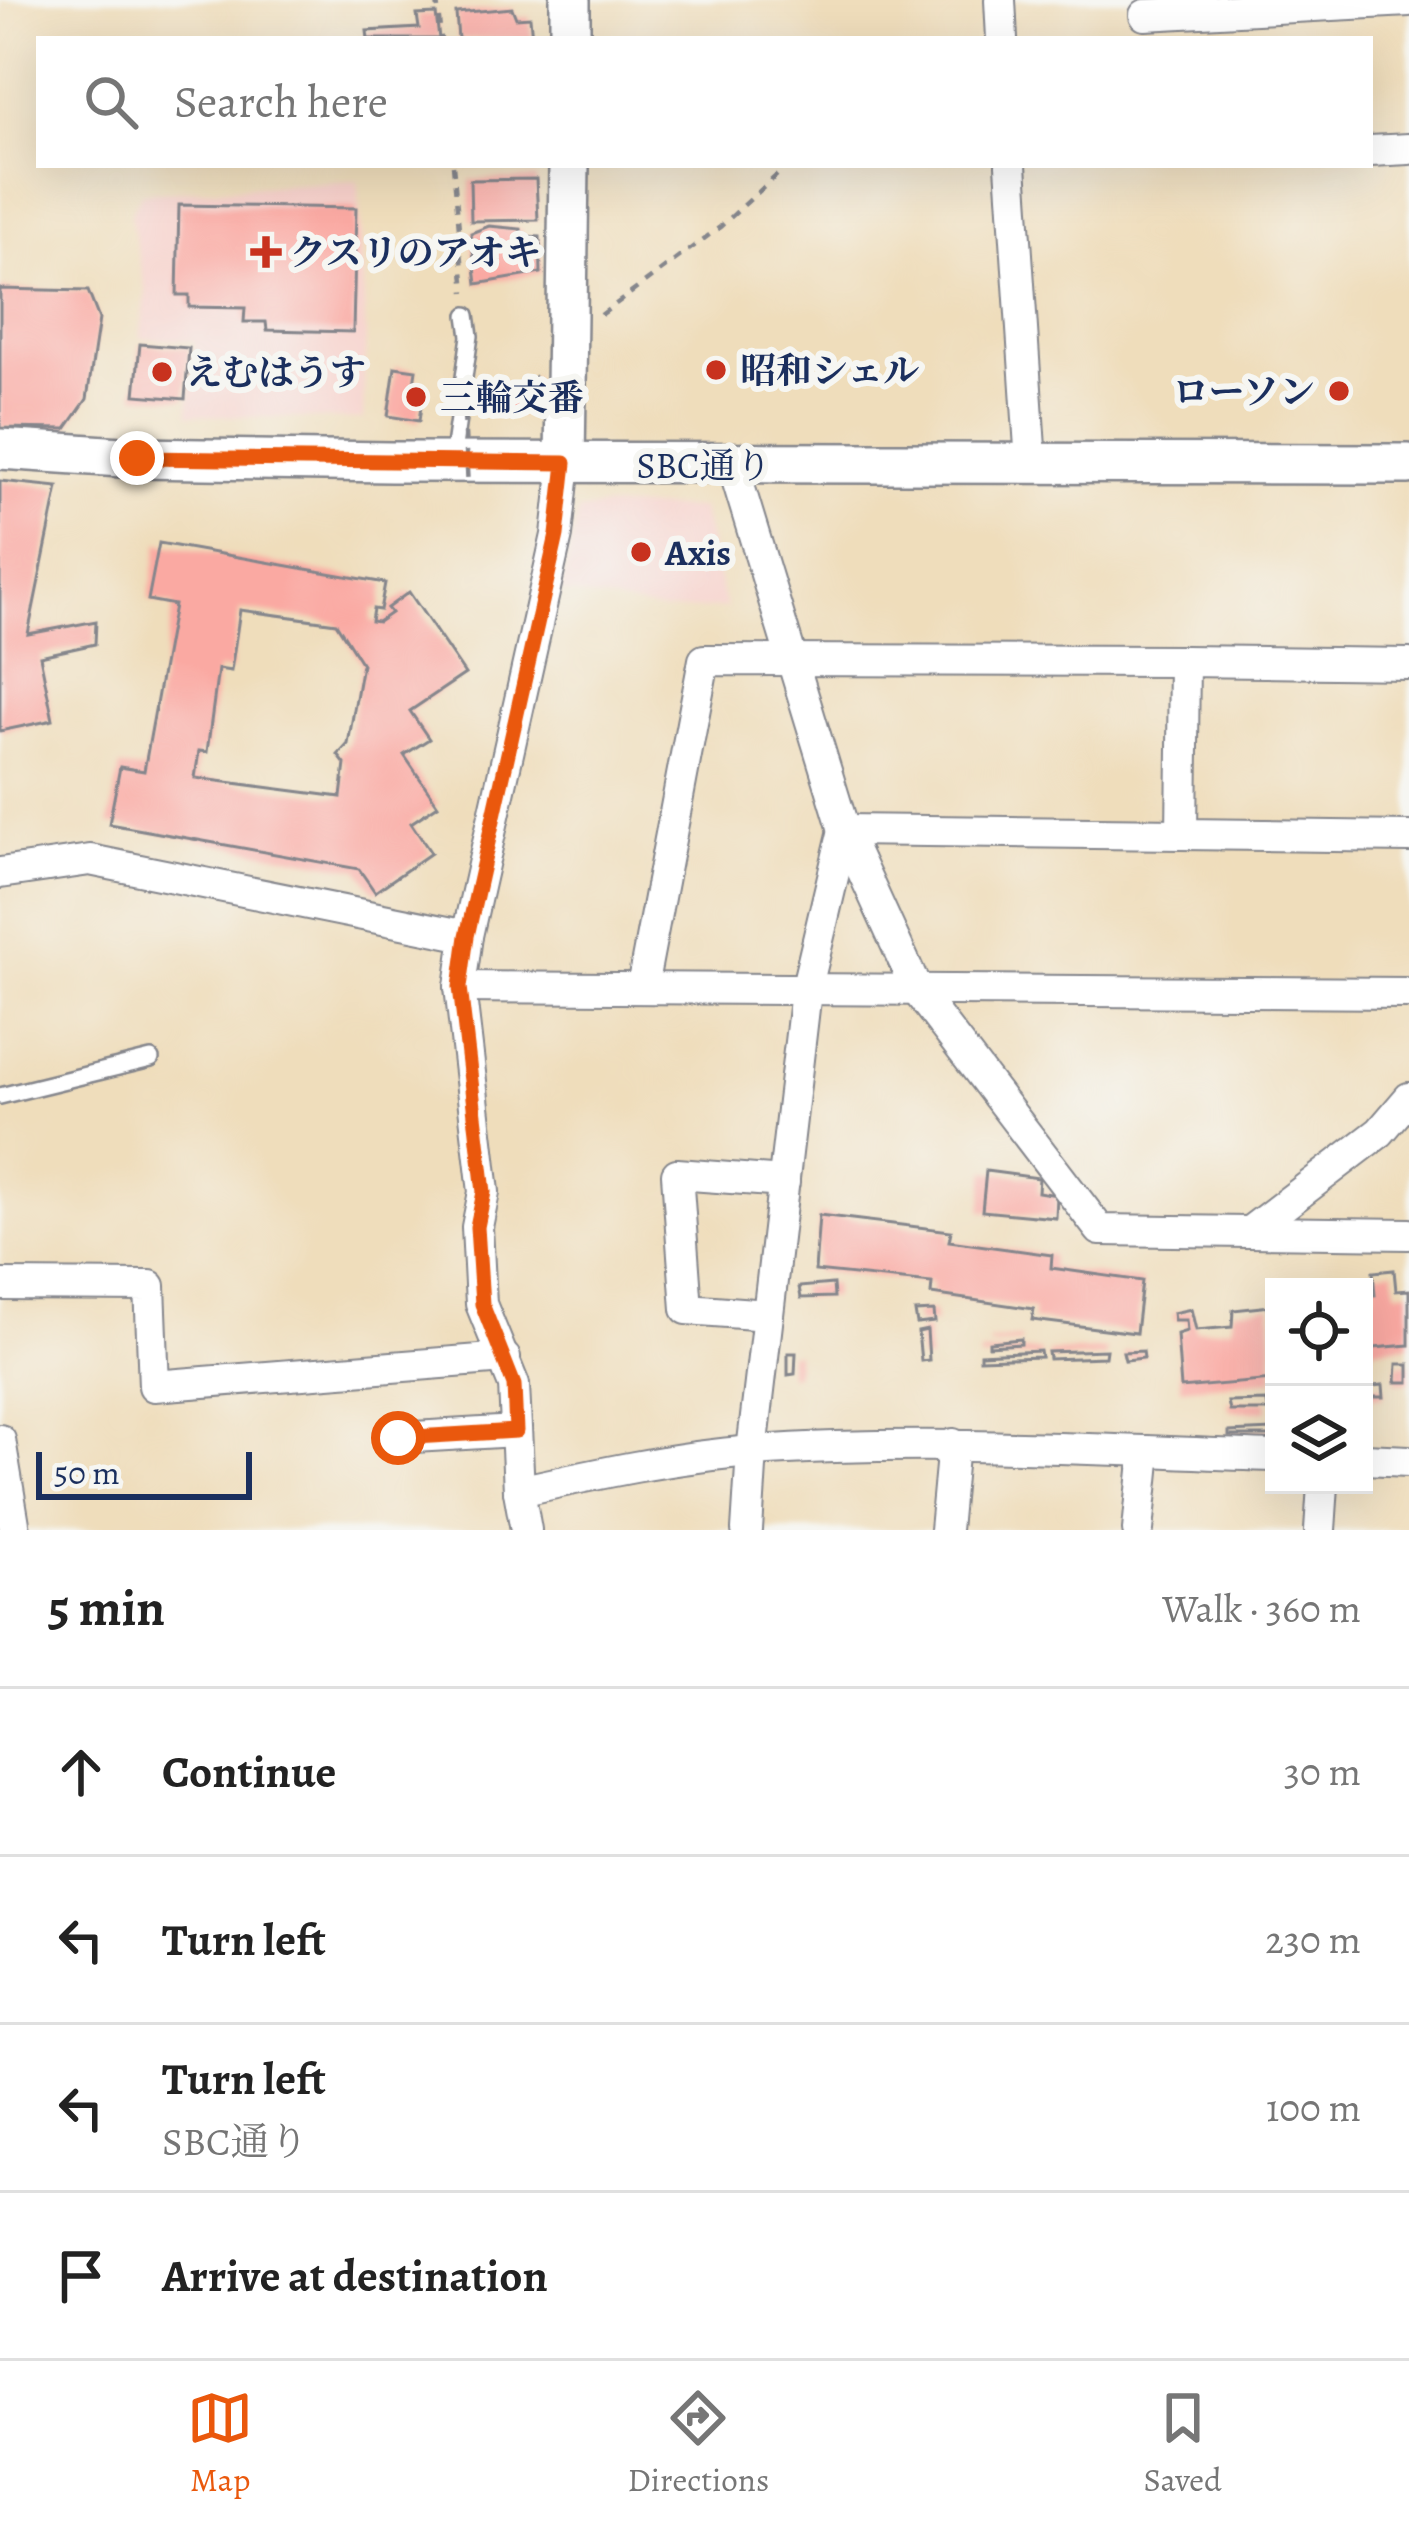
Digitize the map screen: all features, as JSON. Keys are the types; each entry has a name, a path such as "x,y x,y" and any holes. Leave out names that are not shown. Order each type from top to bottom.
{"street":[{"path":"570,0 570,36"},
{"path":"1000,0 1002,36"},
{"path":"1145,18 1409,1"},
{"path":"1373,151 1409,149"},
{"path":"526,1530 519,1491 514,1385 482,1304 477,1227 484,1192 460,987 467,936 557,535 565,463 568,168"},
{"path":"1011,168 1031,463"},
{"name":"SBC通り","path":"0,449 460,475 565,463 1409,464"},
{"path":"733,466 844,830 918,992 1100,1230 1409,1234"},
{"path":"642,987 704,660 1409,664"},
{"path":"1181,834 1184,661"},
{"path":"844,830 1409,837"},
{"path":"747,1530 752,1451 806,992 844,830"},
{"path":"0,873 90,860 467,936"},
{"path":"460,987 1409,993"},
{"path":"1250,1232 1380,1132 1409,1099"},
{"path":"768,1315 687,1309 677,1174 784,1182"},
{"path":"0,1285 150,1286 154,1386 505,1358"},
{"path":"398,1438 516,1431"},
{"path":"0,1440 14,1530"},
{"path":"945,1530 953,1444"},
{"path":"519,1491 648,1463 752,1451 953,1444 1265,1456"},
{"path":"1138,1530 1146,1451"},
{"path":"1373,1459 1409,1460"},
{"path":"1320,1530 1323,1494"}],"lane":[{"path":"460,475 470,336 467,315"},
{"path":"0,1096 151,1059"}],"path":[{"path":"437,0 441,36"},
{"path":"453,168 467,315"},
{"path":"567,340 721,227 785,168"},
{"path":"460,475 464,415"}],"shaded area":[{"path":"358,181 366,334 363,420 188,415 195,341 140,338 146,293 130,214 142,193"},
{"name":"Axis","path":"600,507 701,508 726,608 665,611 561,592 578,512"}],"building":[{"path":"512,8 516,18 530,17 532,36 458,36 456,13"},
{"path":"436,14 439,36 368,36 367,31 419,28 417,15"},
{"path":"536,179 538,220 471,221 470,180"},
{"name":"クスリのアオキ","path":"179,205 356,208 353,332 267,330 266,322 244,322 245,308 189,307 189,295 177,295"},
{"path":"489,226 521,229 521,236 540,237 541,273 477,284 471,233"},
{"path":"0,289 88,291 99,319 87,399 66,429 0,428"},
{"name":"えむはうす","path":"140,344 189,348 185,399 135,395"},
{"path":"395,367 416,370 414,383 424,384 419,421 388,416"},
{"path":"534,377 538,397 520,414 499,408"},
{"path":"0,481 58,487 28,634 96,621 95,644 40,656 53,720 0,731"},
{"path":"159,543 385,583 380,610 373,609 371,621 391,613 387,608 409,592 465,674 410,711 429,739 404,755 438,805 411,823 431,853 375,892 359,869 109,824 120,767 144,771 174,605 148,600","holes":["240,610 336,623 362,664 348,744 338,755 345,764 341,797 195,778 199,751 207,752 218,669 231,671"]},
{"path":"986,1171 1039,1178 1038,1192 1057,1195 1056,1218 982,1211"},
{"path":"819,1215 951,1231 949,1241 1052,1255 1051,1268 1142,1281 1136,1333 1032,1320 1034,1309 931,1294 932,1283 815,1271"},
{"path":"1394,1270 1396,1291 1409,1290 1409,1345 1373,1350 1373,1272"},
{"path":"833,1284 834,1297 801,1298 799,1287"},
{"path":"1265,1307 1265,1381 1181,1388 1177,1334 1187,1331 1186,1320 1174,1320 1173,1313 1191,1309 1196,1330 1232,1327 1233,1310"},
{"path":"934,1311 935,1322 917,1324 915,1312"},
{"path":"927,1330 929,1360 921,1361 918,1332"},
{"path":"1021,1339 1021,1344 989,1346 989,1342"},
{"path":"1106,1350 1105,1357 1049,1359 1048,1352"},
{"path":"1040,1351 1041,1357 980,1359 980,1354"},
{"path":"1143,1351 1144,1358 1125,1360 1123,1352"},
{"path":"788,1353 796,1353 795,1374 788,1375"},
{"path":"1397,1364 1409,1364 1409,1382 1396,1382"},
{"path":"1383,1385 1384,1397 1373,1397 1373,1386"},
{"path":"1265,1401 1265,1411 1230,1411 1228,1402"},
{"path":"1265,1430 1265,1436 1229,1436 1229,1432"}],"place":[{"name":"クスリのアオキ","path":"266,252"},
{"name":"昭和シェル","path":"716,370"},
{"name":"えむはうす","path":"162,372"},
{"name":"ローソン","path":"1339,391"},
{"name":"三輪交番","path":"416,397"},
{"name":"Axis","path":"641,552"}],"route":[{"path":"137,458 565,463 557,535 467,936 460,987 484,1192 477,1227 482,1304 514,1385 516,1431 398,1438"}]}
